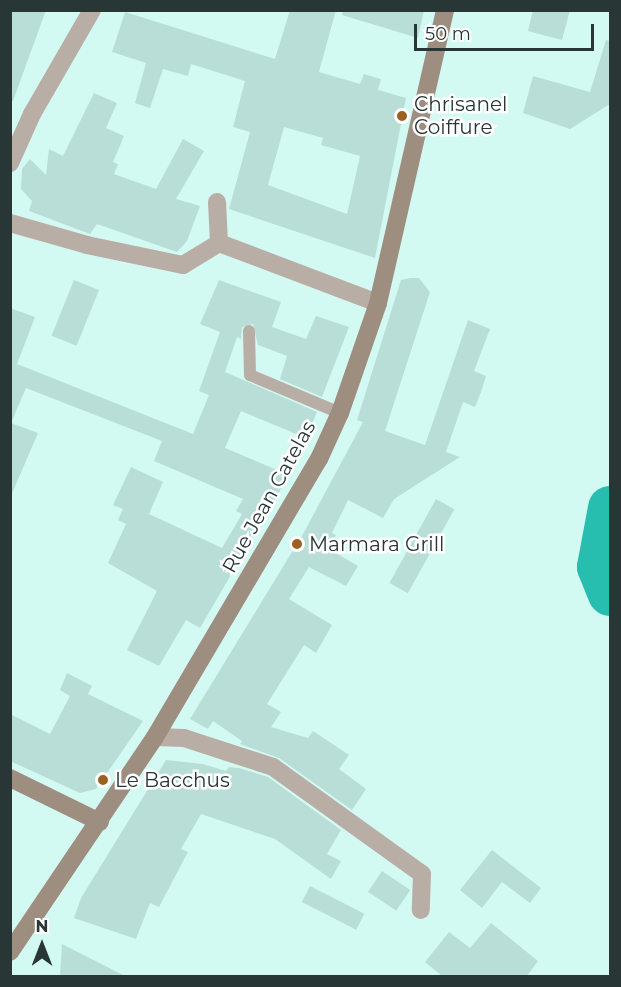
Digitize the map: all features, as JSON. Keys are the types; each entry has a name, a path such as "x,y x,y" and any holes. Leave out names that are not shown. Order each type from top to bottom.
{"street":[{"path":"10,163 32,114 92,10"},
{"name":"Rue Jean Catelas","path":"10,952 100,822 155,737 319,459 340,413 378,303 445,10"},
{"path":"216,202 219,243"},
{"path":"10,223 87,246 183,265 219,243"},
{"path":"219,243 378,303"},
{"path":"155,737 184,738 273,767 422,874 421,910"},
{"path":"10,778 100,822"}],"lane":[{"path":"249,331 250,375 340,413"}],"building":[{"path":"10,10 46,10 13,101 10,101"},
{"path":"290,10 336,10 319,72 360,84 364,74 381,79 378,90 406,98 375,258 229,209 250,132 233,127 245,81 191,64 188,76 163,69 150,108 135,103 146,63 112,52 125,12 275,59","holes":["284,127 323,138 321,145 360,156 347,214 268,185"]},
{"path":"343,10 424,10 418,38 342,15"},
{"path":"533,10 570,10 562,40 528,31"},
{"path":"606,40 610,41 610,104 570,129 523,113 533,76 590,92"},
{"path":"94,93 117,103 106,128 124,136 113,162 118,164 114,174 156,189 183,139 204,151 176,199 200,206 187,241 177,252 97,224 90,234 29,211 32,201 21,189 22,169 30,159 46,175 49,149 63,156"},
{"path":"419,278 430,292 385,431 425,445 468,320 490,329 474,371 486,376 481,392 475,407 463,402 446,452 460,457 394,499 383,518 348,500 332,533 336,535 329,549 358,566 346,586 309,567 289,599 332,625 316,653 304,645 267,704 281,712 271,727 308,738 313,731 349,755 339,769 366,789 352,810 279,758 240,744 242,741 213,721 208,729 190,719 303,534 363,422 357,420 401,280"},
{"path":"74,280 99,290 77,346 52,336"},
{"path":"219,280 281,302 272,327 306,339 316,316 349,327 322,397 280,379 287,356 258,345 253,324 242,327 241,339 237,337 225,372 317,412 306,438 241,411 225,448 289,475 200,628 186,620 159,666 127,650 157,591 108,563 126,524 118,520 123,509 113,505 131,467 163,482 149,514 222,548 242,514 236,511 243,499 154,461 162,441 26,388 11,423 38,433 10,498 10,308 35,317 17,364 193,434 209,395 199,391 220,332 200,324"},
{"path":"436,499 454,509 408,593 389,583"},
{"path":"67,673 92,686 88,694 143,721 96,789 80,793 10,761 10,714 50,734 70,696 60,690"},
{"path":"166,760 203,764 226,771 229,767 239,768 268,777 341,830 327,854 341,861 331,879 275,839 201,814 181,849 188,852 159,907 150,903 136,939 74,918 81,898"},
{"path":"492,850 541,888 530,903 502,882 482,908 460,890"},
{"path":"382,871 410,890 396,911 368,892"},
{"path":"310,886 364,914 356,930 302,902"},
{"path":"491,923 538,961 527,976 442,976 425,962 449,932 470,948"},
{"path":"62,944 125,976 60,976"}],"waterway":[{"path":"610,508 599,567 610,594"}],"place":[{"name":"Chrisanel Coiffure","path":"402,116"},
{"name":"Marmara Grill","path":"297,544"},
{"name":"Le Bacchus","path":"103,780"}]}
